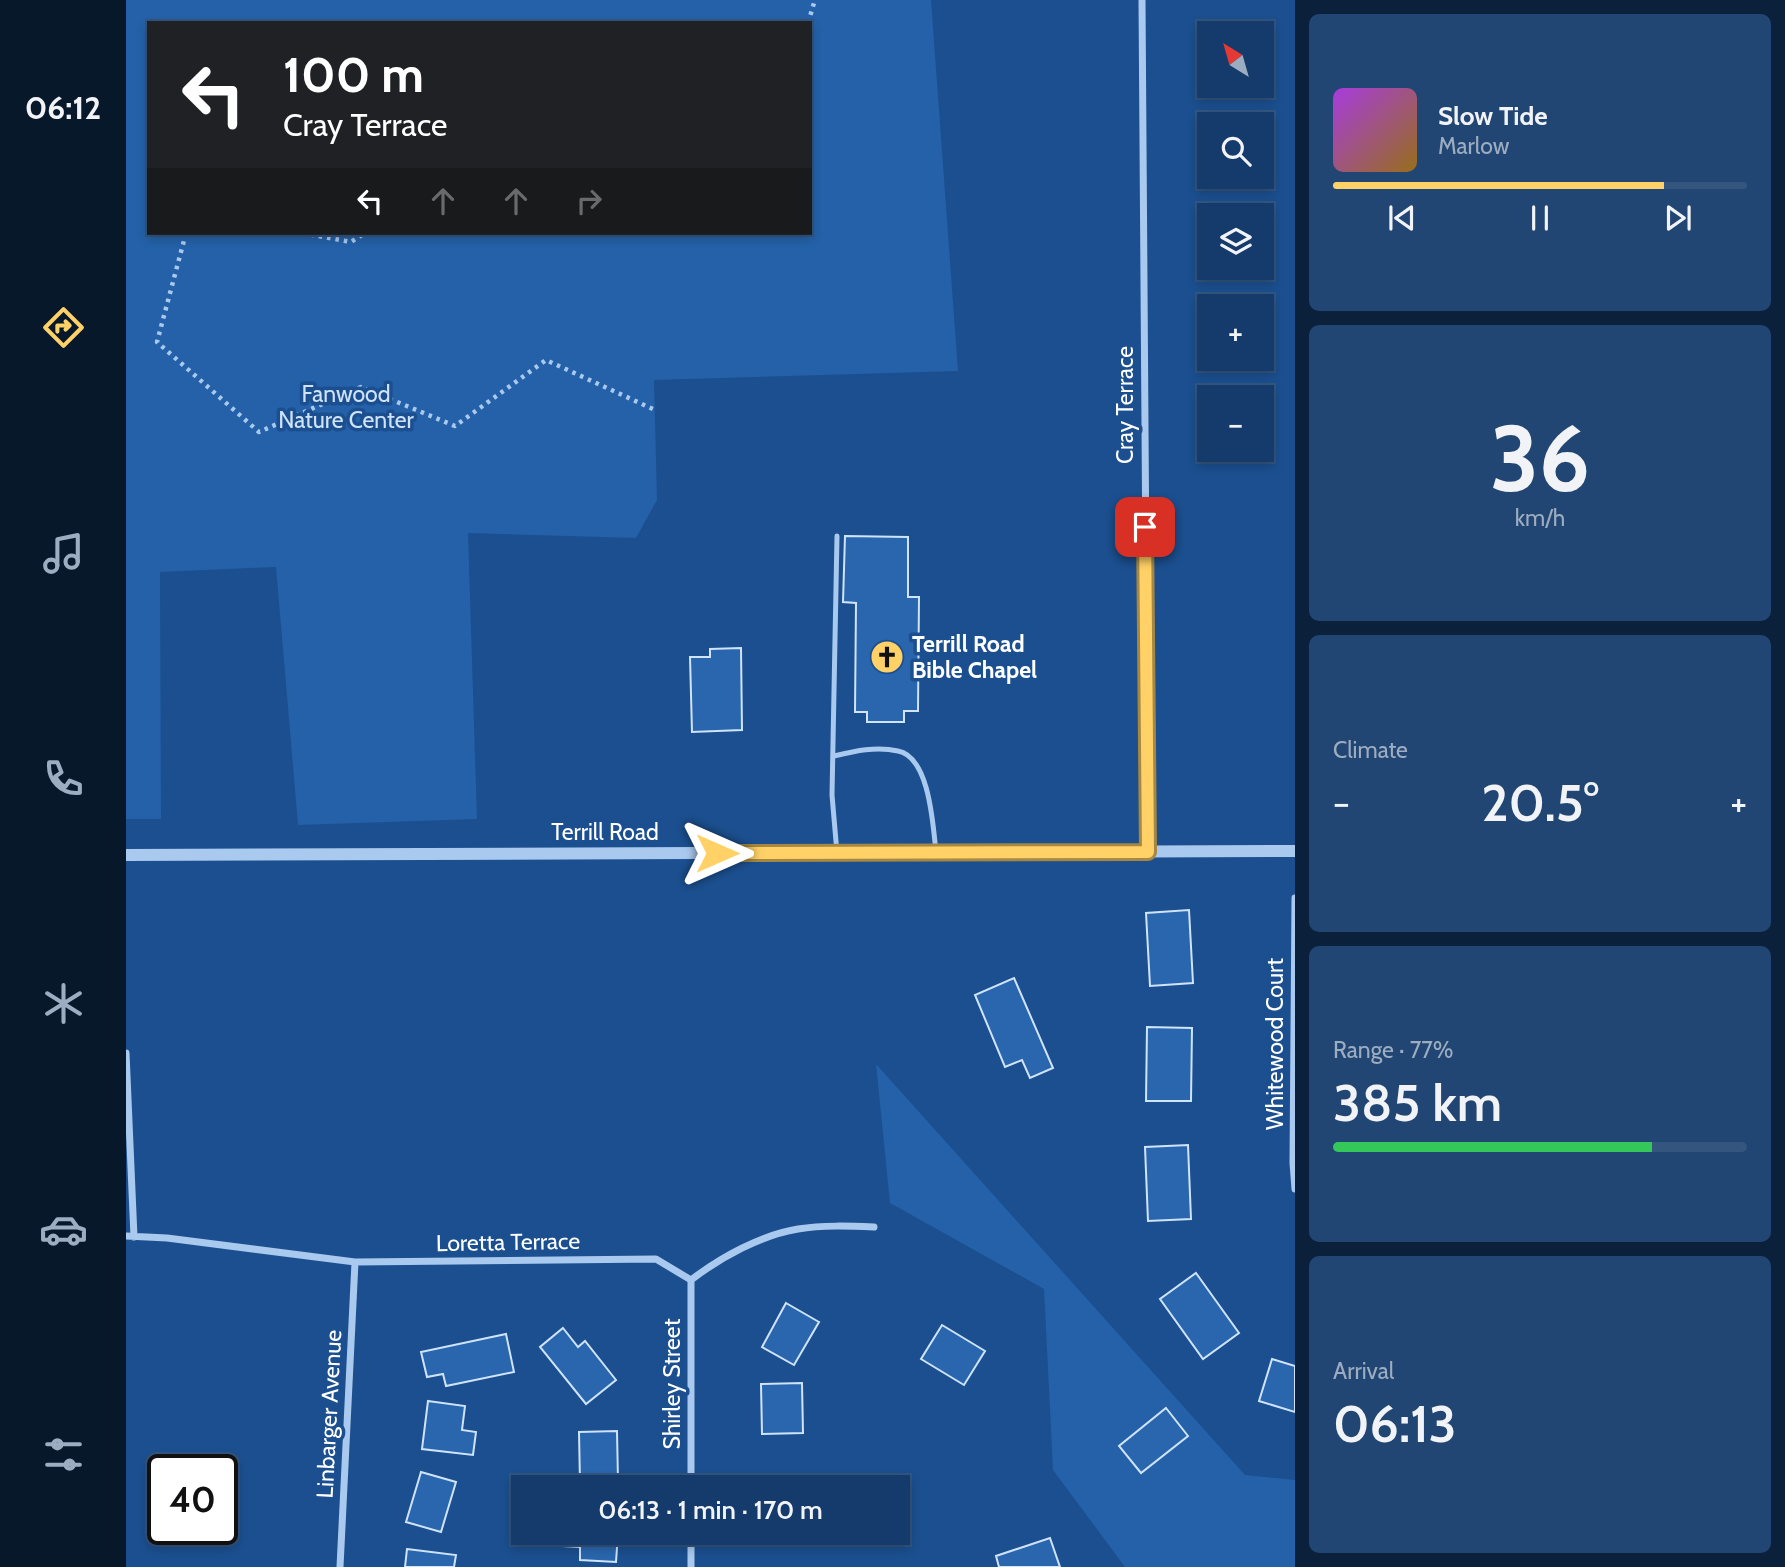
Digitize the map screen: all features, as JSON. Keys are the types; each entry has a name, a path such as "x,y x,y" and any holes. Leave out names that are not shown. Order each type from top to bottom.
{"street":[{"name":"Cray Terrace","path":"1142,0 1148,852"},
{"name":"Terrill Road","path":"126,855 1295,851"},
{"name":"Whitewood Court","path":"1295,898 1295,1189"},
{"path":"126,1054 130,1236"},
{"path":"691,1280 715,1261 757,1241 797,1229 874,1227"},
{"name":"Loretta Terrace","path":"130,1236 167,1238 355,1262 656,1259 691,1280"},
{"name":"Linbarger Avenue","path":"340,1567 355,1262"},
{"name":"Shirley Street","path":"691,1280 691,1475"},
{"path":"691,1545 691,1567"}],"lane":[{"path":"837,536 832,795 837,853"},
{"path":"834,756 867,749 901,751 913,760 928,790 936,852"}],"path":[{"path":"809,21 816,0"},
{"path":"185,235 157,342 259,432 361,387 455,426 546,360 655,410"},
{"path":"313,235 351,242 362,235"}],"green space":[{"name":"Fanwood Nature Center","path":"126,0 931,0 958,371 654,380 657,500 636,538 468,533 477,819 298,825 276,567 160,572 161,819 126,819"},
{"path":"876,1064 1245,1475 1295,1480 1295,1567 1125,1567 1053,1470 1044,1289 890,1203"}],"building":[{"name":"Terrill Road Bible Chapel","path":"845,536 908,537 908,597 919,597 918,711 904,711 904,722 867,722 867,712 855,712 856,603 843,602"},
{"path":"741,648 742,730 692,732 690,657 710,657 710,649"},
{"path":"1189,910 1193,983 1150,986 1146,913"},
{"path":"1014,978 1053,1068 1030,1078 1022,1060 1005,1067 975,995"},
{"path":"1147,1027 1192,1028 1191,1101 1146,1101"},
{"path":"1188,1145 1191,1219 1148,1221 1145,1147"},
{"path":"1196,1273 1239,1333 1203,1359 1160,1299"},
{"path":"786,1303 819,1322 794,1365 762,1347"},
{"path":"942,1325 985,1351 964,1385 921,1359"},
{"path":"563,1328 578,1347 585,1341 616,1380 586,1404 540,1347"},
{"path":"506,1334 514,1372 446,1386 443,1374 427,1377 421,1352"},
{"path":"1272,1359 1295,1366 1295,1412 1259,1401"},
{"path":"802,1383 803,1433 762,1434 761,1384"},
{"path":"428,1401 465,1406 462,1430 476,1432 473,1455 422,1449"},
{"path":"1166,1408 1188,1436 1141,1473 1119,1446"},
{"path":"617,1431 618,1475 580,1475 579,1432"},
{"path":"421,1472 456,1482 441,1532 406,1522"},
{"path":"1050,1538 1060,1567 999,1567 996,1556"},
{"path":"617,1545 616,1562 580,1560 580,1547 563,1546"},
{"path":"407,1549 456,1555 454,1567 405,1567"}],"place":[{"name":"Terrill Road Bible Chapel","path":"887,657"}],"route":[{"path":"717,853 1148,852 1145,527"}]}
